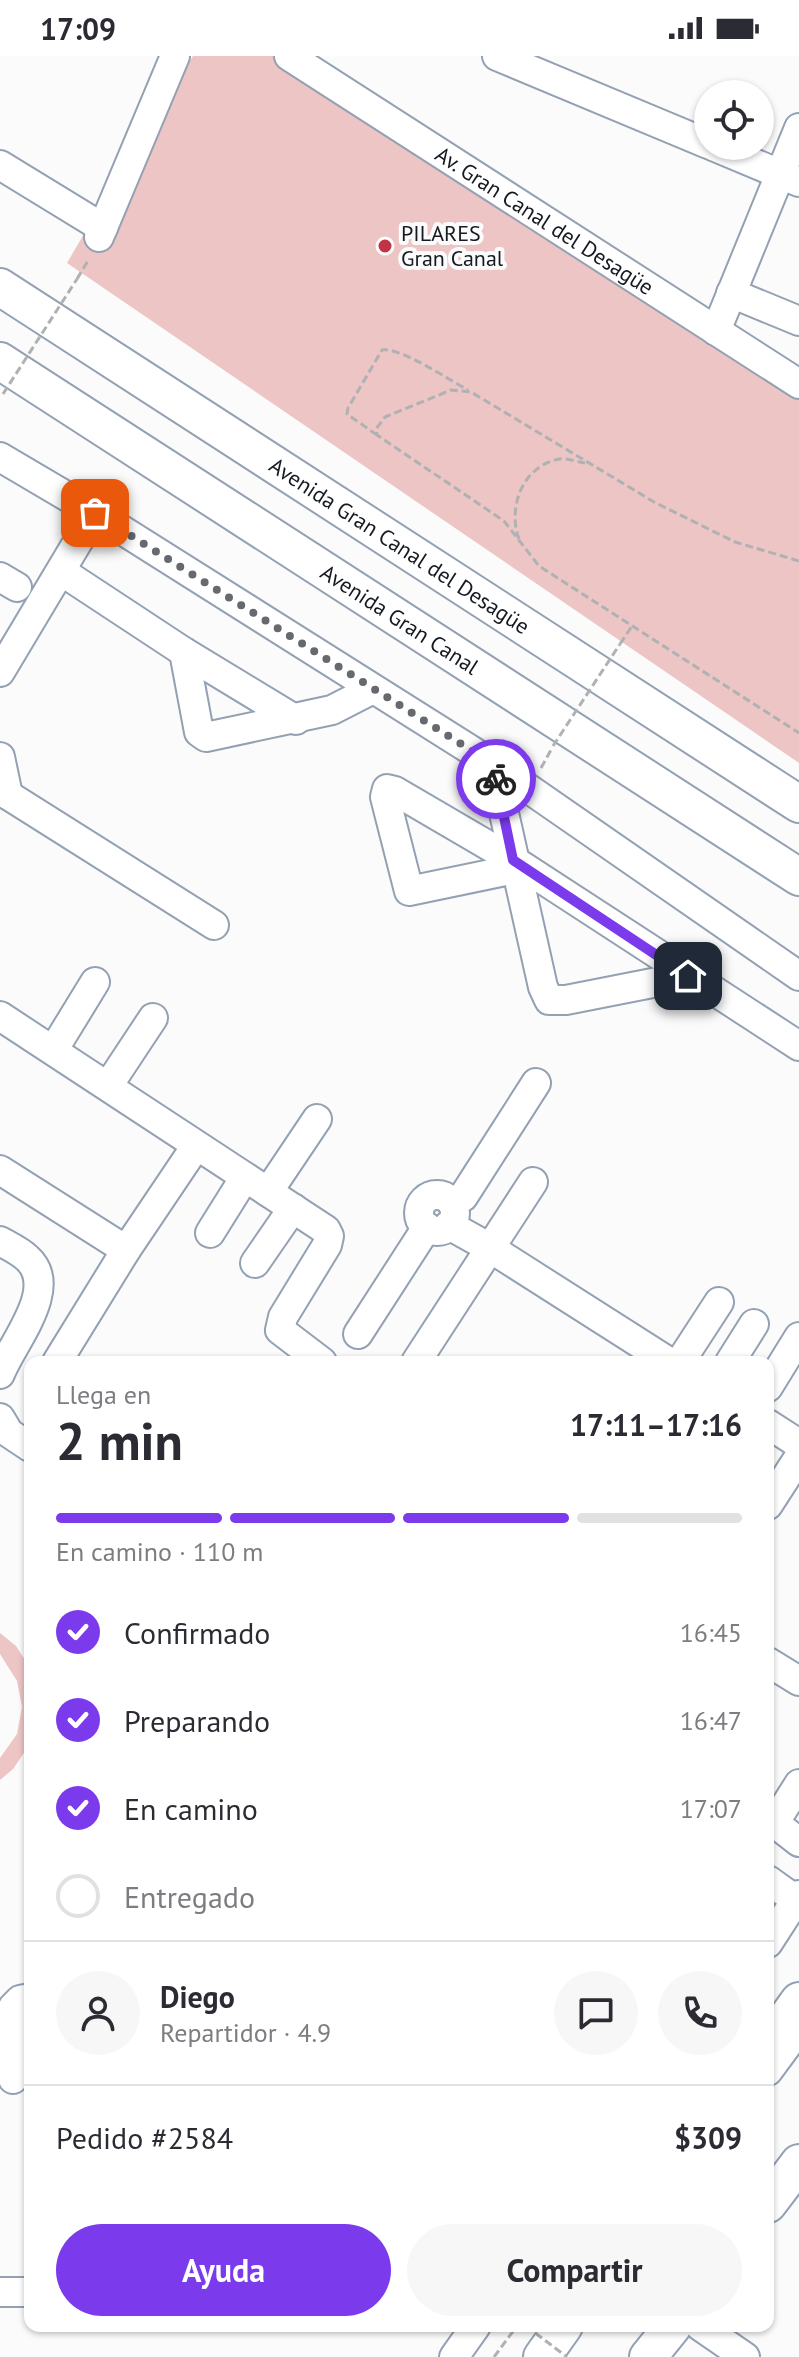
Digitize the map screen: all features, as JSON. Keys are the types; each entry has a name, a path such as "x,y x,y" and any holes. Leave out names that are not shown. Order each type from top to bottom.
{"main road":[{"name":"Avenida Gran Canal del Desagüe","path":"0,287 799,804"},
{"name":"Avenida Gran Canal","path":"1,378 331,578 799,877"},
{"path":"648,2357 668,2332"}],"street":[{"path":"0,165 96,242 175,56"},
{"name":"Av. Gran Canal del Desagüe","path":"289,56 799,384"},
{"path":"497,56 694,138"},
{"path":"716,331 731,293 790,178 799,128"},
{"path":"746,160 790,178"},
{"path":"731,293 799,321"},
{"path":"0,457 95,513 493,764 799,976"},
{"path":"0,672 95,513"},
{"path":"61,571 184,652 296,720"},
{"path":"184,652 202,736 211,737 296,720 332,710 373,689"},
{"path":"0,757 4,793 214,925"},
{"path":"493,764 543,987 549,1000 566,1000 688,976"},
{"path":"514,864 409,891 385,793 387,789 514,864 799,1046"},
{"path":"54,1049 95,982"},
{"path":"0,1016 320,1225 329,1236 324,1252 283,1317 280,1330 314,1356"},
{"path":"108,1086 153,1018"},
{"path":"358,1334 443,1218 463,1197 536,1083"},
{"path":"210,1233 317,1119"},
{"path":"61,1356 126,1250 196,1146"},
{"path":"0,1170 126,1250"},
{"path":"420,1356 533,1182"},
{"path":"255,1263 293,1208"},
{"path":"443,1218 636,1353"},
{"path":"0,1241 29,1259 39,1281 34,1310 0,1374"},
{"path":"684,1356 719,1302"},
{"path":"734,1356 754,1324"},
{"path":"774,1377 799,1337"},
{"path":"0,1418 9,1433 24,1443"},
{"path":"774,1428 799,1444"},
{"path":"774,1496 799,1457"},
{"path":"774,1666 799,1681"},
{"path":"774,1817 799,1784"},
{"path":"774,1822 799,1842"},
{"path":"774,1883 798,1897 774,1934"},
{"path":"14,2079 13,2007 24,1999"},
{"path":"774,2052 783,2023"},
{"path":"0,2292 24,2292"},
{"path":"454,2357 472,2332"},
{"path":"551,2347 573,2332"},
{"path":"636,2357 655,2332"},
{"path":"709,2332 745,2357"}],"path":[{"path":"1,378 77,279 96,242"},
{"path":"799,561 735,542 654,502 471,392 394,350 382,350 348,408 347,414 504,521 539,566 799,733"},
{"path":"377,435 379,421 385,417 451,390 471,392"},
{"path":"521,542 515,528 514,513 519,490 532,474 545,464 563,458 590,464"},
{"path":"553,746 632,626"},
{"path":"494,2357 513,2332"}],"shaded area":[{"path":"193,56 281,56 799,400 799,763 67,263 150,121"},
{"path":"0,1633 16,1646 24,1659 24,1753 13,1769 0,1780 0,1758 17,1734 22,1707 17,1681 0,1654"}],"way so far":[{"path":"95,513 493,764 496,779"}],"place":[{"name":"PILARES Gran Canal","path":"385,246"}],"route":[{"path":"496,779 513,860 688,976"}]}
